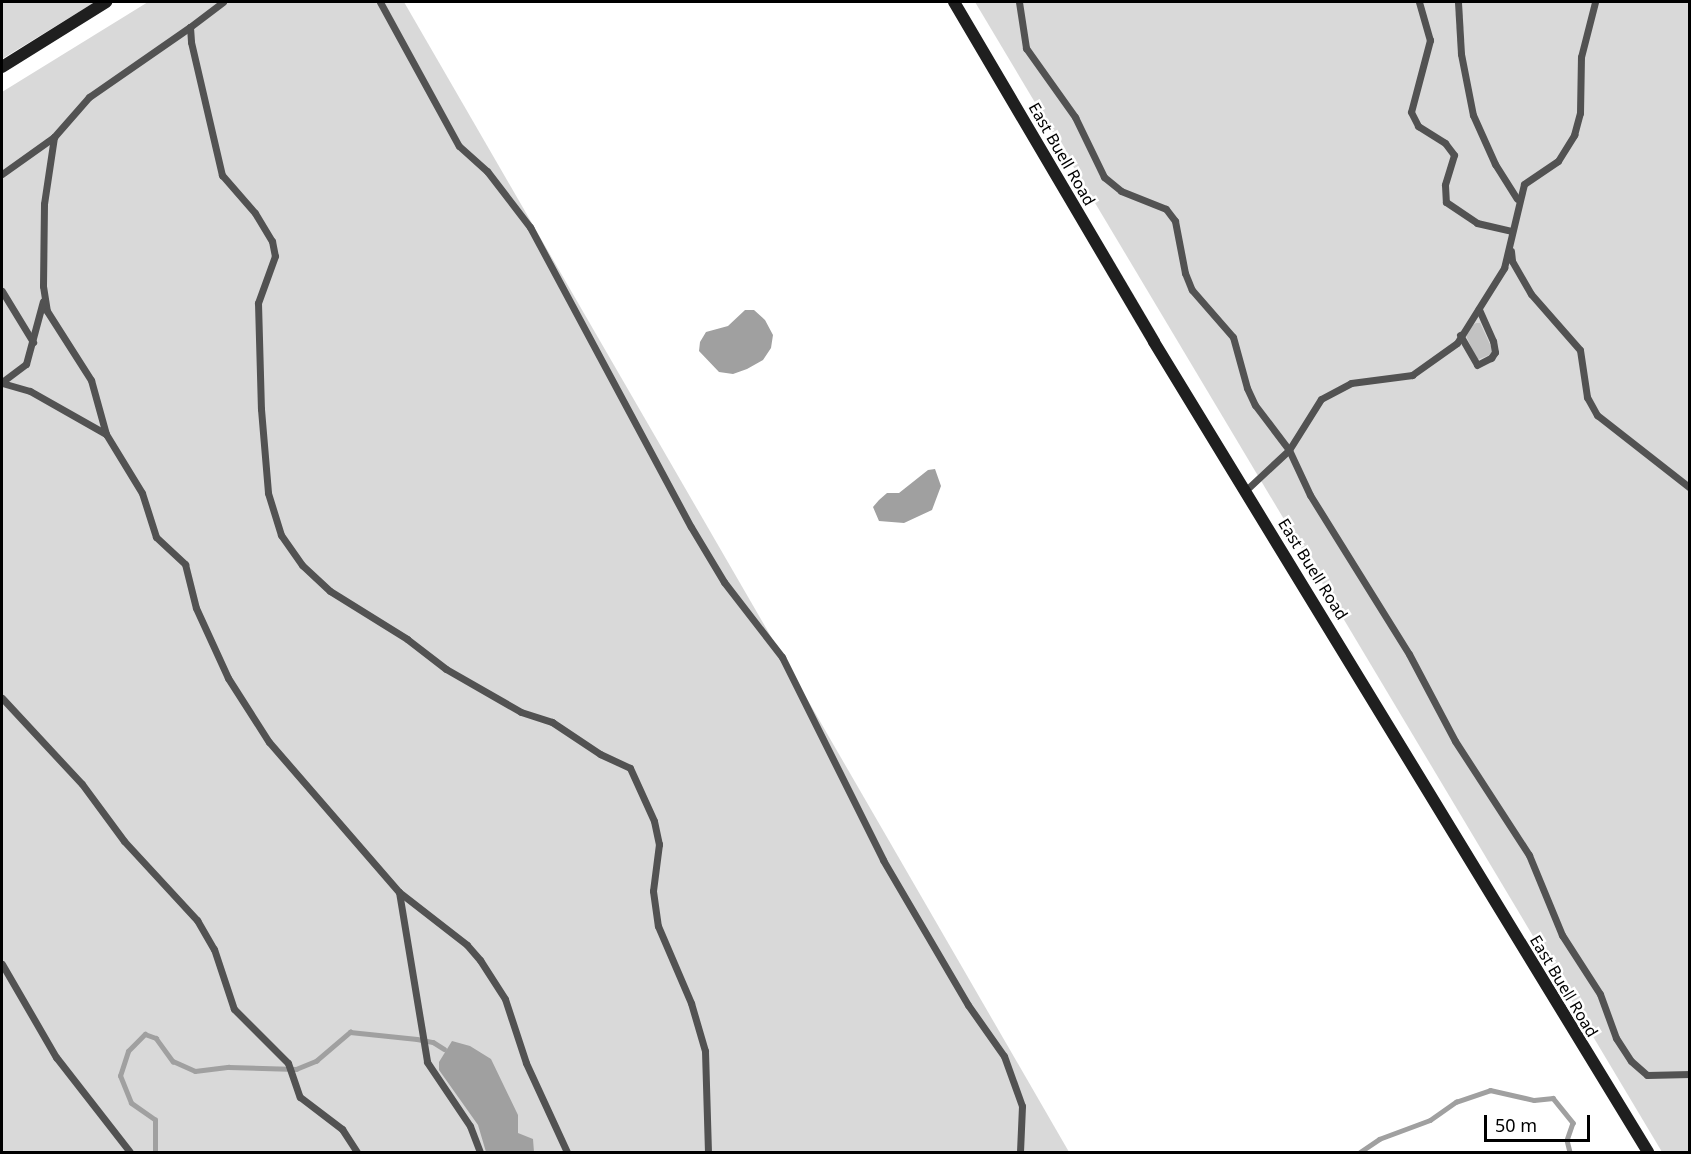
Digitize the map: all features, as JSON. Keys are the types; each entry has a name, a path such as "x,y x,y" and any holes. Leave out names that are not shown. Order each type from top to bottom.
{"street":[{"path":"2,68 106,2"},
{"name":"East Buell Road","path":"954,2 1245,491 1648,1152"}],"lane":[{"path":"2,174 54,137 89,97 224,2"},
{"path":"380,2 459,146 487,171 535,234 691,527 724,582 782,657 872,839 968,1005 1005,1056 1022,1106 1020,1152"},
{"path":"1018,2 1026,48 1075,117 1104,177 1114,187 1171,214 1183,246 1188,282 1202,305 1233,337 1250,396 1289,450 1301,477 1414,663 1455,741 1529,855 1565,942 1600,994 1623,1048 1647,1075 1689,1074"},
{"path":"1419,2 1430,40 1411,112 1418,126 1445,143 1454,155 1445,185 1446,202 1477,223 1511,231"},
{"path":"1458,2 1461,54 1473,115 1495,164 1517,199"},
{"path":"1595,2 1581,57 1580,112 1574,135 1558,161 1524,184 1517,199 1511,231 1512,261 1520,277 1580,350 1587,397 1597,416 1689,488"},
{"path":"190,27 222,175 255,213 272,241 275,256 258,303 261,409 268,493 281,535 302,566 330,591 407,639 446,669 521,711 552,722 600,754 630,768 654,821 659,844 653,891 658,926 691,1003 705,1051 708,1152"},
{"path":"2,382 26,364 44,298 44,204 54,137"},
{"path":"1245,491 1289,450 1321,399 1351,383 1412,375 1450,351 1497,283 1510,246"},
{"path":"2,291 33,342"},
{"path":"44,298 53,322 91,380 106,434 142,493 156,537 184,564 196,608 228,678 269,742 399,892 466,945 495,981 505,999 526,1063 567,1152"},
{"path":"1460,335 1477,365 1491,358 1494,347 1479,309"},
{"path":"2,382 30,391 106,434"},
{"path":"2,698 82,784 124,841 197,920 214,949 234,1009 288,1063 300,1097 342,1130 357,1152"},
{"path":"399,892 427,1062 470,1126 480,1152"},
{"path":"2,964 56,1057 130,1152"}],"shaded area":[{"path":"2,2 95,2 2,59"},
{"path":"148,2 404,2 1069,1152 2,1152 2,92"},
{"path":"975,2 1689,2 1689,1152 1662,1152"},
{"path":"745,310 754,310 765,320 773,335 771,348 763,360 747,369 733,374 719,372 699,351 700,342 706,332 728,326"},
{"path":"935,469 941,486 932,510 904,523 879,521 873,507 879,500 887,493 899,493 928,470"},
{"path":"452,1041 470,1046 491,1059 518,1115 518,1133 533,1139 534,1152 486,1152 478,1125 439,1070 439,1062"}],"building":[{"path":"1480,323 1494,353 1477,360 1464,331"}],"waterway":[{"path":"155,1152 155,1120 131,1103 120,1076 128,1051 145,1034 156,1038 173,1061 195,1071 229,1067 296,1069 316,1061 350,1032 417,1039 433,1042 444,1049"},
{"path":"1360,1152 1379,1139 1430,1120 1456,1102 1490,1090 1534,1100 1553,1098 1573,1123 1567,1140 1570,1152"}]}
